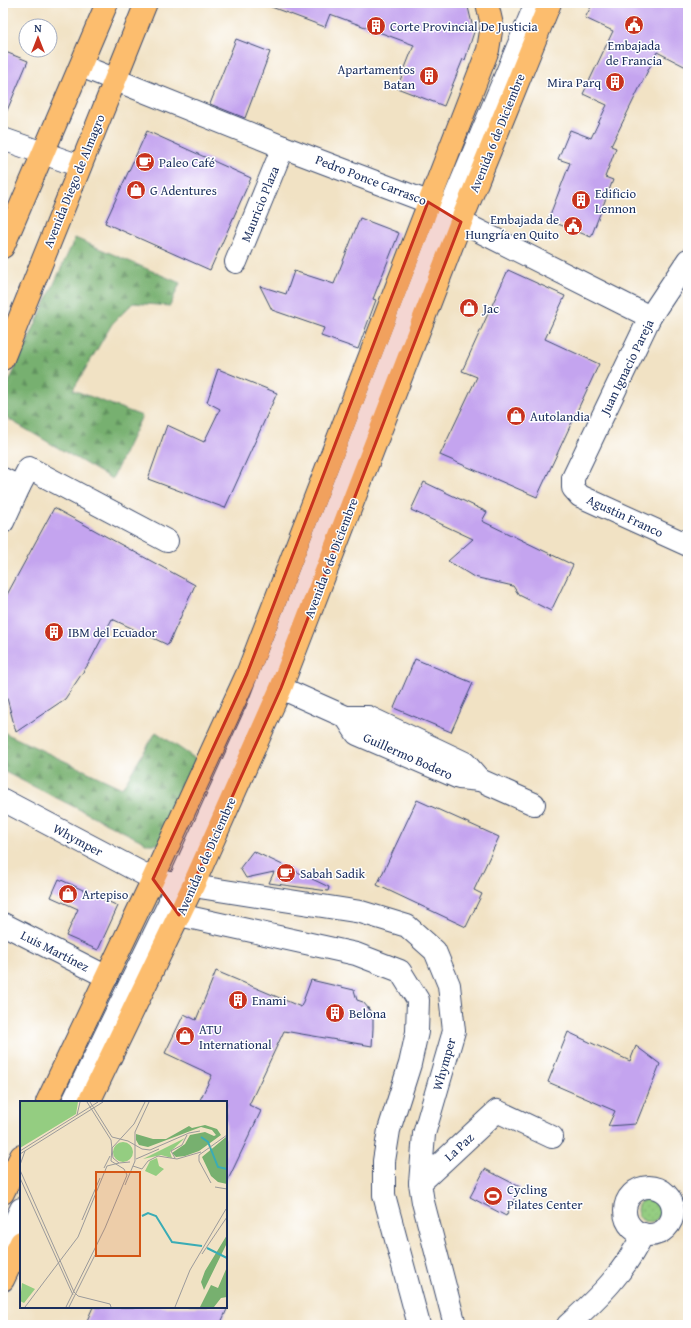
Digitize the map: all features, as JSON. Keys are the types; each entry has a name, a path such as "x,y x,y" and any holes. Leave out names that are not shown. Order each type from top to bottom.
{"main road":[{"path":"3,247 107,3"},
{"name":"Avenida Diego de Almagro","path":"3,360 146,3"},
{"path":"47,1101 153,879 247,674 428,202 488,50 492,25 487,3"},
{"name":"Avenida 6 de Diciembre","path":"88,1101 180,896 281,688 454,218 550,3"},
{"path":"3,1193 20,1158"},
{"path":"3,1280 20,1244"}],"street":[{"path":"516,51 524,3"},
{"path":"74,1101 180,896 257,710 454,218 516,51 536,3"},
{"name":"Pedro Ponce Carrasco","path":"81,66 284,147 428,202 454,218 650,317"},
{"path":"3,139 80,166"},
{"name":"Mauricio Plaza","path":"236,262 284,147"},
{"name":"Juan Ignacio Pareja","path":"573,478 650,317 688,260"},
{"path":"3,522 11,483 29,468 167,541"},
{"name":"Agustin Franco","path":"573,478 573,488 580,496 688,545"},
{"name":"Guillermo Bodero","path":"281,688 346,717 368,717 465,763 480,780 534,804"},
{"name":"Whymper","path":"3,800 153,879 180,896 361,912 407,926 435,951 449,985 454,1031 424,1134 420,1183 423,1202 455,1325"},
{"path":"180,896 356,954 400,971 418,1000 417,1032 410,1064 390,1130 384,1160 384,1195 419,1325"},
{"name":"Luis Martínez","path":"3,924 107,977"},
{"name":"La Paz","path":"420,1183 497,1111 552,1137"},
{"path":"3,1246 20,1210"},
{"path":"568,1325 613,1282 632,1256 643,1234"}],"highlighted area":[{"path":"428,202 461,222 281,688 179,915 153,879 247,674"}],"green space":[{"path":"75,238 180,283 170,306 133,303 112,324 73,390 142,416 112,479 3,416 3,395"},
{"path":"3,732 122,788 156,732 196,759 162,844 148,844 3,771"},
{"path":"649,1198 654,1199 660,1205 660,1215 654,1221 649,1222 644,1221 638,1215 637,1210 638,1205 644,1199"}],"building":[{"path":"267,3 467,3 474,32 465,60 463,59 444,106 397,88 414,45 330,14 325,27 266,5"},
{"path":"593,3 688,3 688,68 657,52 611,146 616,148 605,177 613,180 591,237 548,220 570,163 558,159 570,130 591,138 607,105 583,94 613,31 585,18"},
{"path":"236,39 270,52 245,118 210,104"},
{"path":"3,51 28,61 3,120"},
{"path":"147,131 251,178 210,270 105,223"},
{"path":"360,218 399,233 373,299 376,300 358,349 321,336 324,328 272,310 260,286 286,294 294,271 334,284"},
{"name":"Autolandia","path":"508,270 565,296 545,339 599,364 537,497 440,455 477,377 462,371"},
{"path":"218,369 277,393 225,508 148,479 167,425 204,442 220,409 207,402"},
{"path":"424,482 487,512 482,521 573,565 551,611 519,595 513,586 474,577 448,561 473,539 411,510"},
{"name":"IBM del Ecuador","path":"54,508 195,585 168,645 112,619 89,663 65,699 16,732 3,683 3,602"},
{"path":"415,659 473,683 451,732 394,708"},
{"path":"417,800 499,837 474,890 482,894 466,927 377,885"},
{"path":"253,851 329,887 328,891 269,883 274,872 246,878 240,868"},
{"path":"59,879 118,906 98,950 66,936 78,909 51,897"},
{"path":"216,971 301,1007 311,980 354,990 357,1000 363,1002 373,1017 372,1046 284,1031 249,1105 261,1111 227,1182 227,1101 199,1101 212,1075 165,1053 184,1014 196,1020"},
{"path":"568,1032 630,1061 636,1046 660,1064 636,1124 608,1126 615,1111 548,1082"},
{"name":"Cycling Pilates Center","path":"485,1169 520,1187 506,1216 470,1197"},
{"path":"228,1307 220,1325 85,1325 93,1308"}],"place":[{"name":"Embajada de Francia","path":"634,25"},
{"name":"Corte Provincial De Justicia","path":"376,26"},
{"name":"Apartamentos Batan","path":"429,76"},
{"name":"Mira Parq","path":"615,82"},
{"name":"Paleo Café","path":"145,162"},
{"name":"G Adentures","path":"136,190"},
{"name":"Edificio Lennon","path":"581,200"},
{"name":"Embajada de Hungría en Quito","path":"573,226"},
{"name":"Jac","path":"469,308"},
{"name":"Autolandia","path":"516,416"},
{"name":"IBM del Ecuador","path":"54,632"},
{"name":"Sabah Sadik","path":"286,873"},
{"name":"Artepiso","path":"68,894"},
{"name":"Enami","path":"238,1000"},
{"name":"Belona","path":"335,1013"},
{"name":"ATU International","path":"185,1036"},
{"name":"Cycling Pilates Center","path":"493,1196"}]}
